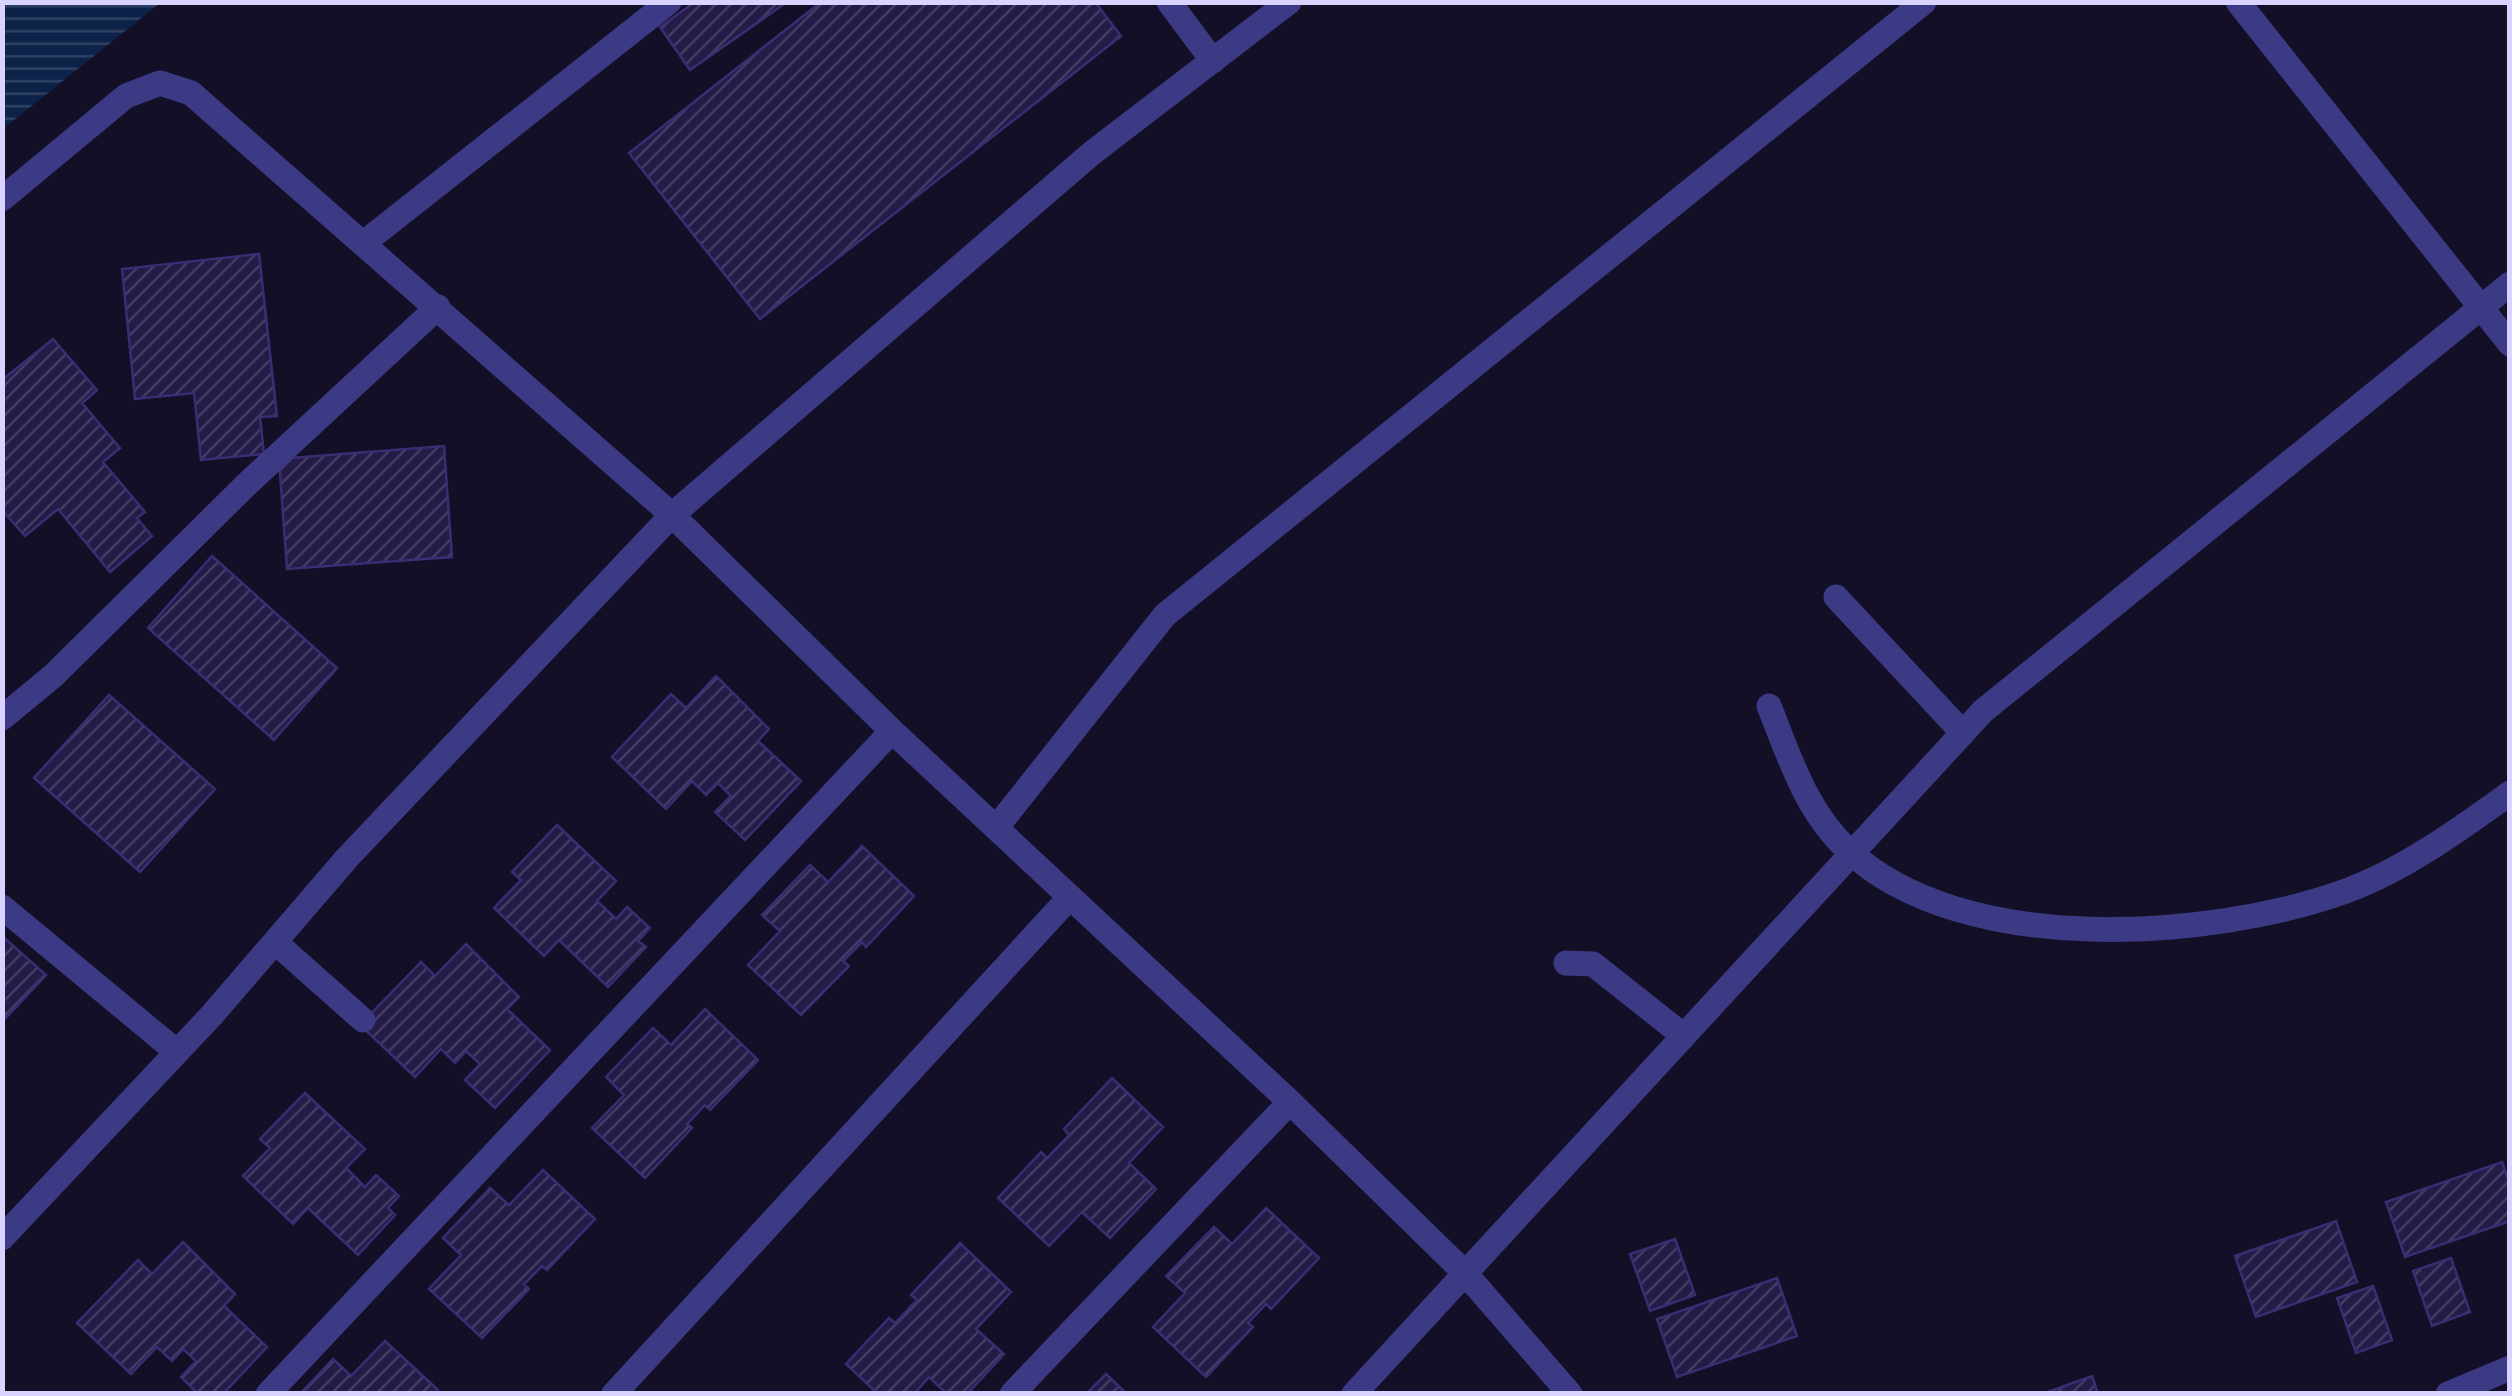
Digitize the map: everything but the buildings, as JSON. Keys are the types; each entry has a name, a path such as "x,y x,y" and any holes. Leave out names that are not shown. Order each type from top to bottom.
{"street":[{"path":"366,242 669,2"},
{"path":"1169,2 1213,62"},
{"path":"2,1238 178,1052 347,858 672,515 1092,153 1290,2"},
{"path":"996,828 1164,614 1924,2"},
{"path":"2238,2 2510,344"},
{"path":"2,198 126,96 160,83 177,85 366,242 672,515 892,731 1290,1102 1465,1273 1570,1394"},
{"path":"1354,1394 1983,711 2510,284"},
{"path":"2,718 54,675 247,484 438,307"},
{"path":"1836,597 1963,733"},
{"path":"1769,706 1808,801 1851,854 1921,898 1992,918 2080,927 2171,926 2258,916 2349,890 2458,830 2510,793"},
{"path":"268,1394 892,731"},
{"path":"614,1394 1070,897"},
{"path":"2,906 178,1052"},
{"path":"275,942 363,1020"},
{"path":"1566,963 1593,964 1684,1036"},
{"path":"1012,1394 1290,1102"},
{"path":"2448,1394 2510,1368"}],"water":[{"path":"3,2 160,2 160,3 3,129"}]}
